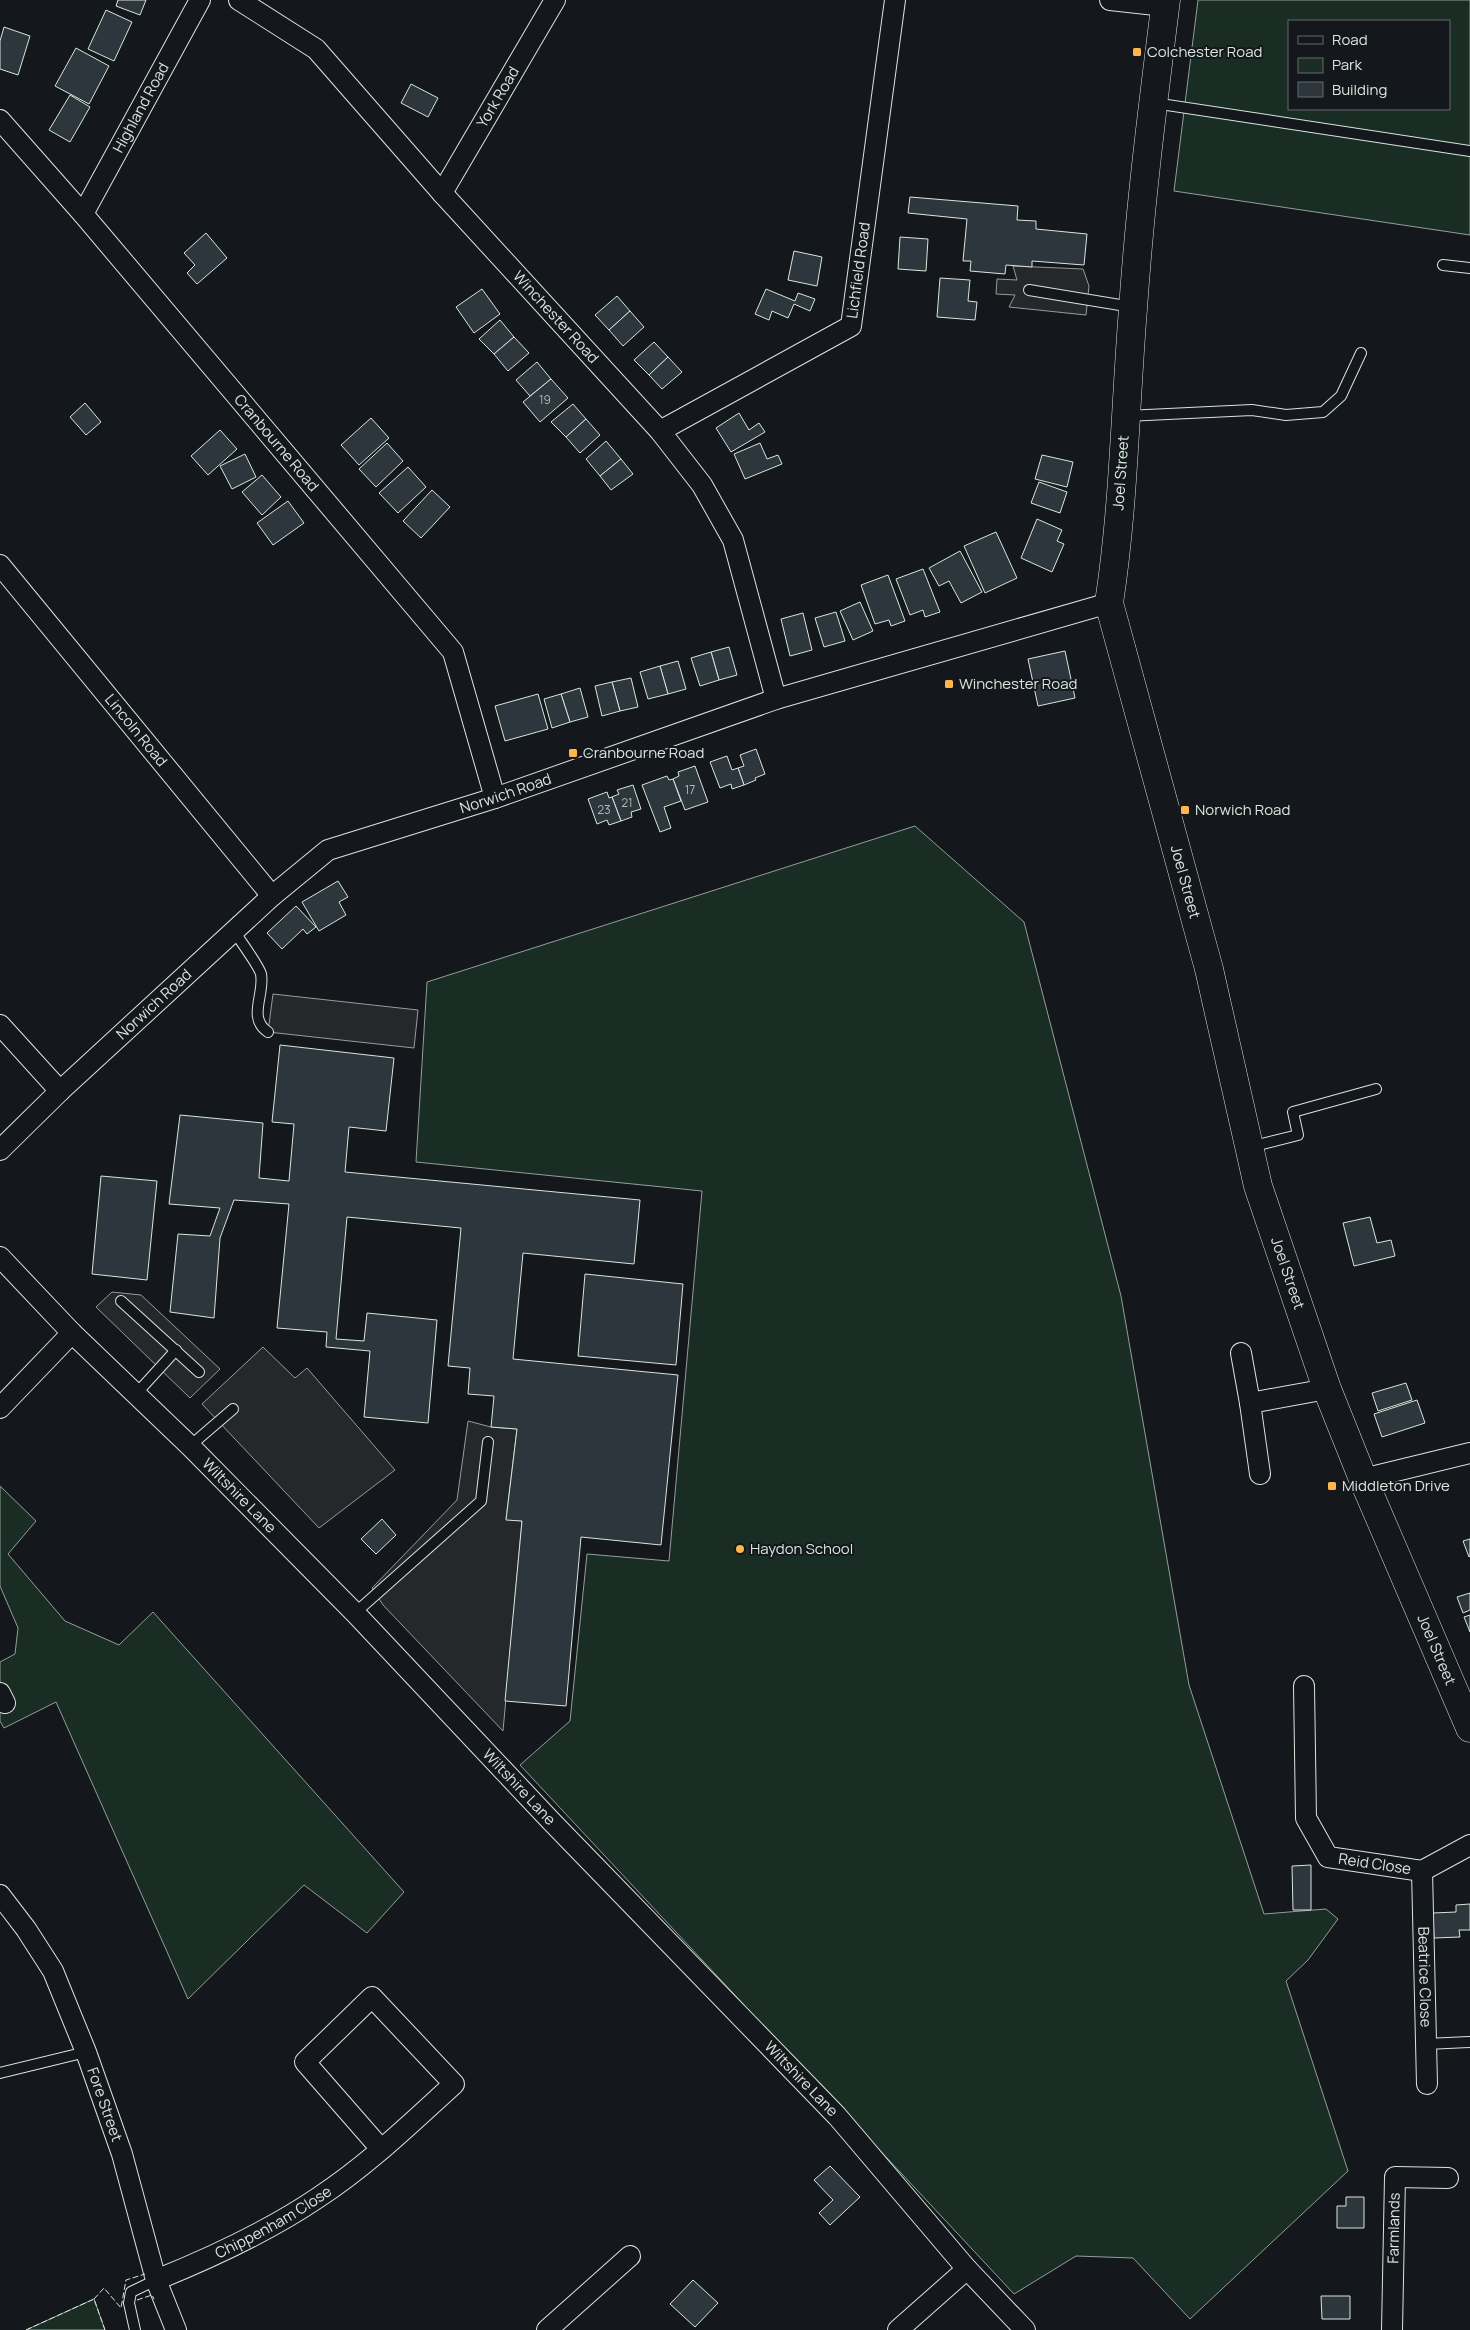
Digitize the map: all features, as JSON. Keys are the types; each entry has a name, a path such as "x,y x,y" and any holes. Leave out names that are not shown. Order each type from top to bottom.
{"main road":[{"name":"Joel Street","path":"1166,3 1153,103 1133,307 1116,559 1109,603 1209,969 1258,1186 1327,1389 1363,1479 1470,1728"}],"street":[{"name":"Highland Road","path":"83,214 200,0"},
{"name":"Winchester Road","path":"238,0 316,49 442,193 660,431 702,484 733,540 776,699"},
{"name":"York Road","path":"442,193 555,0"},
{"name":"Lichfield Road","path":"660,431 851,326 895,0"},
{"path":"1110,0 1166,3"},
{"name":"Cranbourne Road","path":"0,120 83,214 453,652 495,798"},
{"name":"Lincoln Road","path":"0,565 272,896"},
{"name":"Norwich Road","path":"0,1150 60,1091 234,930 328,850 495,798 776,699 1109,603"},
{"path":"0,1025 60,1091"},
{"name":"Wiltshire Lane","path":"0,1257 72,1333 190,1446 354,1613 551,1821 836,2116 967,2269 1025,2330"},
{"path":"0,1408 72,1333"},
{"path":"1241,1353 1260,1474"},
{"path":"1250,1403 1327,1389"},
{"path":"1363,1479 1470,1453"},
{"name":"Reid Close","path":"1304,1686 1306,1818 1328,1857 1422,1871 1470,1845"},
{"name":"Beatrice Close","path":"1422,1871 1427,2084"},
{"name":"Fore Street","path":"2,1900 26,1930 52,1971 86,2052 122,2154 156,2280 176,2330"},
{"name":"Chippenham Close","path":"156,2280 215,2256 320,2197 381,2149 454,2084 372,1998 305,2062 381,2149"},
{"name":"Farmlands","path":"1392,2330 1395,2178 1448,2178"},
{"path":"547,2330 630,2256"},
{"path":"898,2330 967,2269"}],"lane":[{"path":"1153,103 1470,151"},
{"path":"1443,265 1470,268"},
{"path":"1029,290 1133,307"},
{"path":"1125,416 1252,410 1286,415 1323,412 1341,396 1361,353"},
{"path":"234,930 261,973 258,1019 261,1027 268,1032"},
{"path":"1249,1147 1298,1135 1293,1112 1376,1088"},
{"path":"121,1301 199,1372"},
{"path":"136,1394 176,1350"},
{"path":"190,1446 234,1409"},
{"path":"354,1613 481,1501 488,1442"},
{"path":"1426,2044 1469,2042"},
{"path":"0,2073 86,2052"},
{"path":"135,2330 128,2303 132,2292 156,2280"}],"green space":[{"path":"1198,0 1470,0 1470,235 1174,191"},
{"name":"Haydon School","path":"915,826 1024,922 1121,1296 1189,1685 1264,1914 1326,1909 1338,1919 1308,1960 1286,1981 1348,2171 1190,2319 1133,2258 1076,2256 1014,2294 520,1765 570,1721 587,1554 669,1561 702,1191 416,1162 427,982"},
{"path":"0,1486 36,1521 8,1554 65,1621 119,1645 153,1612 404,1892 367,1933 304,1885 188,1999 56,1702 4,1728 0,1721 0,1662 15,1654 18,1628 0,1586"},
{"path":"94,2299 105,2330 26,2330"}],"shaded area":[{"path":"1013,266 1083,269 1089,286 1086,315 1009,307 1015,295 996,294 997,279 1017,280"},
{"path":"273,994 418,1010 414,1048 268,1032"},
{"path":"112,1292 141,1295 220,1369 190,1398 96,1307"},
{"path":"263,1347 295,1378 307,1368 395,1470 319,1528 202,1404"},
{"path":"468,1421 491,1427 517,1429 506,1519 522,1521 503,1731 383,1605 372,1588 457,1500"}],"building":[{"path":"118,0 146,0 140,15 116,6"},
{"path":"106,10 132,22 114,61 88,49"},
{"path":"4,27 30,36 18,75 0,69 0,41"},
{"path":"76,48 109,66 89,104 55,86"},
{"path":"411,84 438,98 428,117 401,103"},
{"path":"70,95 90,107 70,142 49,130"},
{"path":"910,197 1018,206 1017,220 1036,221 1036,229 1087,234 1084,265 1032,261 1032,267 1006,265 1005,274 970,271 971,261 963,261 967,219 908,213"},
{"path":"206,233 227,258 197,284 187,273 195,265 184,253"},
{"path":"900,237 928,239 926,271 898,269"},
{"path":"794,251 822,257 817,286 788,280"},
{"path":"940,278 970,280 968,301 977,302 975,320 937,317"},
{"path":"482,289 500,314 474,333 456,307"},
{"path":"766,289 795,301 798,293 815,299 810,311 794,304 788,318 772,311 769,320 755,314"},
{"path":"617,296 630,311 609,330 595,315"},
{"path":"630,311 644,327 623,346 609,330"},
{"path":"500,320 514,337 494,354 479,339"},
{"path":"514,337 529,353 508,371 494,354"},
{"path":"654,342 668,357 649,375 634,360"},
{"path":"668,357 682,372 662,389 649,375"},
{"path":"537,362 551,379 530,396 516,380"},
{"path":"551,379 568,398 540,422 523,402"},
{"path":"85,403 101,422 86,435 70,417"},
{"path":"573,404 586,419 566,437 551,422"},
{"path":"739,413 749,430 759,423 765,432 731,452 716,428"},
{"path":"371,418 389,438 359,465 341,445"},
{"path":"586,419 600,435 580,453 566,437"},
{"path":"220,430 237,449 208,475 191,456"},
{"path":"606,441 621,459 600,476 586,459"},
{"path":"387,443 403,461 376,487 359,469"},
{"path":"760,443 767,459 778,455 782,464 745,479 734,454"},
{"path":"245,454 256,477 232,489 220,466"},
{"path":"1042,455 1073,462 1067,487 1035,479"},
{"path":"621,459 633,474 611,490 600,476"},
{"path":"408,467 426,487 398,513 379,493"},
{"path":"262,475 281,497 262,515 242,492"},
{"path":"1039,482 1067,492 1060,513 1031,503"},
{"path":"432,490 450,507 421,538 403,521"},
{"path":"288,501 304,523 273,545 257,523"},
{"path":"1037,519 1062,530 1057,541 1064,544 1052,572 1021,558"},
{"path":"996,532 1017,578 985,593 964,546"},
{"path":"960,551 982,592 961,603 949,581 939,586 929,568"},
{"path":"923,569 940,612 925,617 923,610 910,615 896,579"},
{"path":"888,575 905,621 891,626 889,620 875,624 861,585"},
{"path":"860,602 873,631 853,640 840,611"},
{"path":"836,612 845,641 824,647 815,618"},
{"path":"803,613 812,650 790,656 781,619"},
{"path":"729,647 737,675 719,680 711,652"},
{"path":"1065,651 1075,698 1038,706 1028,659"},
{"path":"711,652 719,680 700,686 691,658"},
{"path":"678,661 686,689 668,694 660,666"},
{"path":"660,666 668,694 648,699 640,672"},
{"path":"631,678 638,707 620,711 612,682"},
{"path":"612,682 620,711 602,716 595,686"},
{"path":"580,688 588,717 570,722 561,694"},
{"path":"538,694 548,729 505,741 495,706"},
{"path":"561,694 570,722 552,728 544,699"},
{"path":"756,749 765,774 744,785 738,768 744,766 740,755"},
{"path":"727,756 732,770 738,768 744,785 732,789 731,784 720,788 710,762"},
{"path":"695,766 708,802 685,810 673,779 679,776 678,772"},
{"path":"667,776 669,780 673,779 681,801 664,807 671,828 660,832 642,785"},
{"path":"633,785 641,809 631,812 632,817 621,821 612,797 619,794 617,790"},
{"path":"607,792 609,798 612,797 621,821 609,825 607,820 597,824 588,799"},
{"path":"338,881 348,897 339,902 346,915 319,931 302,902"},
{"path":"296,906 316,927 307,934 303,929 282,949 267,933"},
{"path":"280,1045 394,1058 386,1131 349,1127 345,1172 640,1200 634,1264 523,1253 513,1359 678,1375 661,1545 581,1537 566,1706 505,1701 522,1521 506,1520 517,1429 491,1427 494,1396 468,1394 470,1368 448,1366 461,1228 347,1217 336,1339 364,1341 367,1313 437,1320 428,1423 364,1417 370,1351 326,1347 327,1332 277,1328 289,1204 234,1200 220,1238 214,1318 170,1312 178,1234 210,1236 220,1208 169,1204 180,1115 263,1123 259,1178 289,1181 294,1124 272,1122"},
{"path":"101,1176 157,1181 147,1280 92,1274"},
{"path":"1370,1217 1377,1243 1391,1240 1395,1256 1354,1266 1343,1223"},
{"path":"585,1274 683,1284 676,1365 578,1356"},
{"path":"1406,1383 1412,1400 1378,1411 1372,1393"},
{"path":"1417,1400 1425,1423 1382,1437 1374,1414"},
{"path":"382,1519 396,1535 376,1554 361,1539"},
{"path":"1470,1539 1470,1556 1469,1557 1463,1541"},
{"path":"1470,1593 1470,1610 1463,1613 1457,1597"},
{"path":"1470,1615 1470,1632 1464,1617"},
{"path":"1311,1865 1311,1910 1293,1910 1292,1866"},
{"path":"1470,1904 1470,1930 1459,1930 1460,1937 1434,1938 1433,1913 1456,1912 1456,1905"},
{"path":"830,2166 860,2197 830,2225 819,2213 833,2200 814,2180"},
{"path":"1346,2197 1364,2197 1364,2228 1337,2228 1337,2206 1346,2206"},
{"path":"693,2280 718,2303 695,2327 670,2304"},
{"path":"1321,2296 1350,2296 1350,2319 1322,2319"}],"fence":[{"path":"94,2299 104,2288 121,2308 126,2280 145,2274"},
{"path":"137,2300 152,2295 154,2299"},
{"path":"26,2330 94,2299 105,2330"}],"place":[{"name":"Colchester Road","path":"1137,52"},
{"name":"Winchester Road","path":"949,684"},
{"name":"Cranbourne Road","path":"573,753"},
{"name":"Norwich Road","path":"1185,810"},
{"name":"Middleton Drive","path":"1332,1486"},
{"name":"Haydon School","path":"740,1549"}]}
